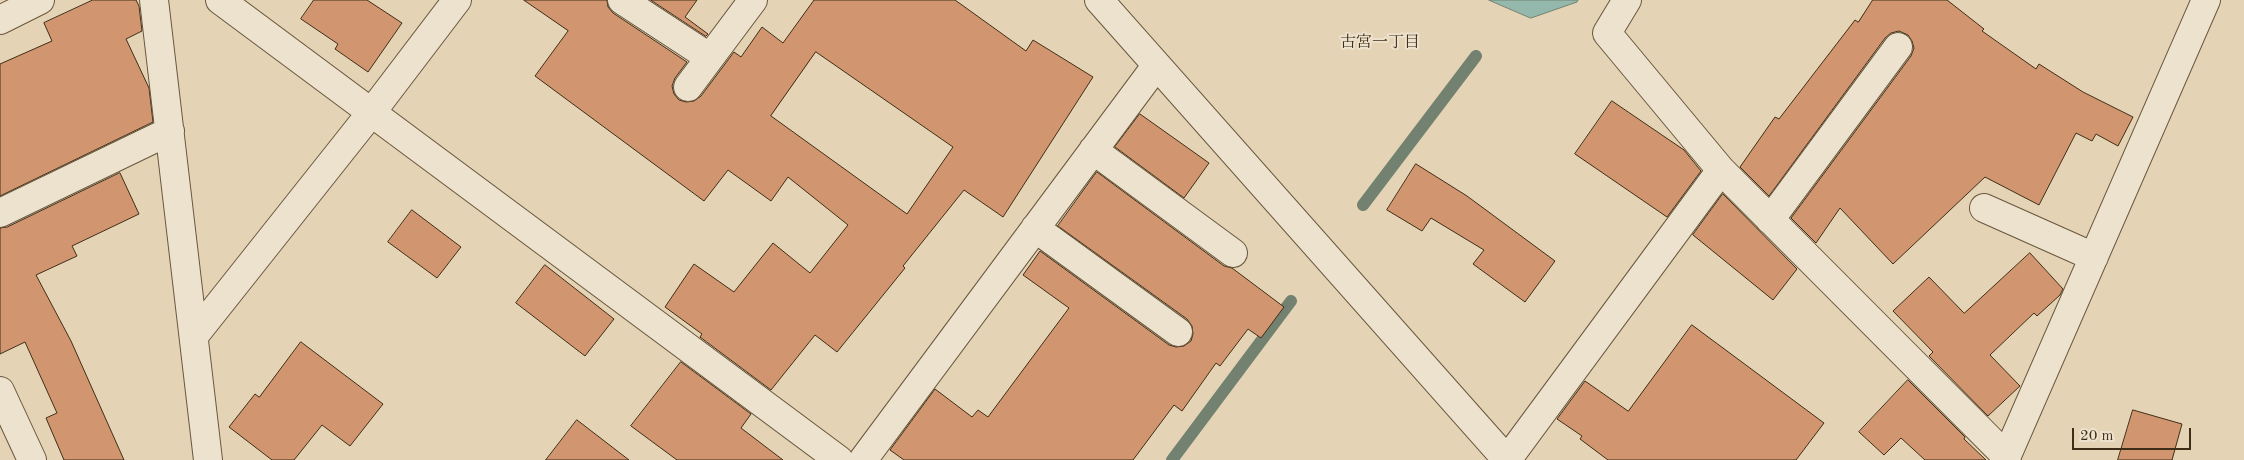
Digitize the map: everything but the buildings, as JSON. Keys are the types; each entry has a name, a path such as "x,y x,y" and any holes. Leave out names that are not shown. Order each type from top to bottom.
{"street":[{"path":"0,19 40,0"},
{"path":"154,0 208,460"},
{"path":"194,336 371,113 457,0"},
{"path":"622,0 709,57"},
{"path":"688,87 753,0"},
{"path":"1099,0 1507,460 1721,170"},
{"path":"1627,0 1607,33 1721,170 2006,458 2206,0"},
{"path":"237,5 371,113 839,460"},
{"path":"1770,220 1898,47"},
{"path":"863,460 1156,66"},
{"path":"0,213 170,131"},
{"path":"1093,150 1233,253"},
{"path":"1984,208 2094,257"},
{"path":"1035,228 1178,332"},
{"path":"0,391 32,460"}],"water":[{"path":"1489,0 1578,0 1577,2 1531,18"}],"waterway":[{"path":"1363,205 1476,56"},
{"path":"1172,460 1291,301"}],"district":[{"name":"古宮一丁目","path":"1380,43"}]}
